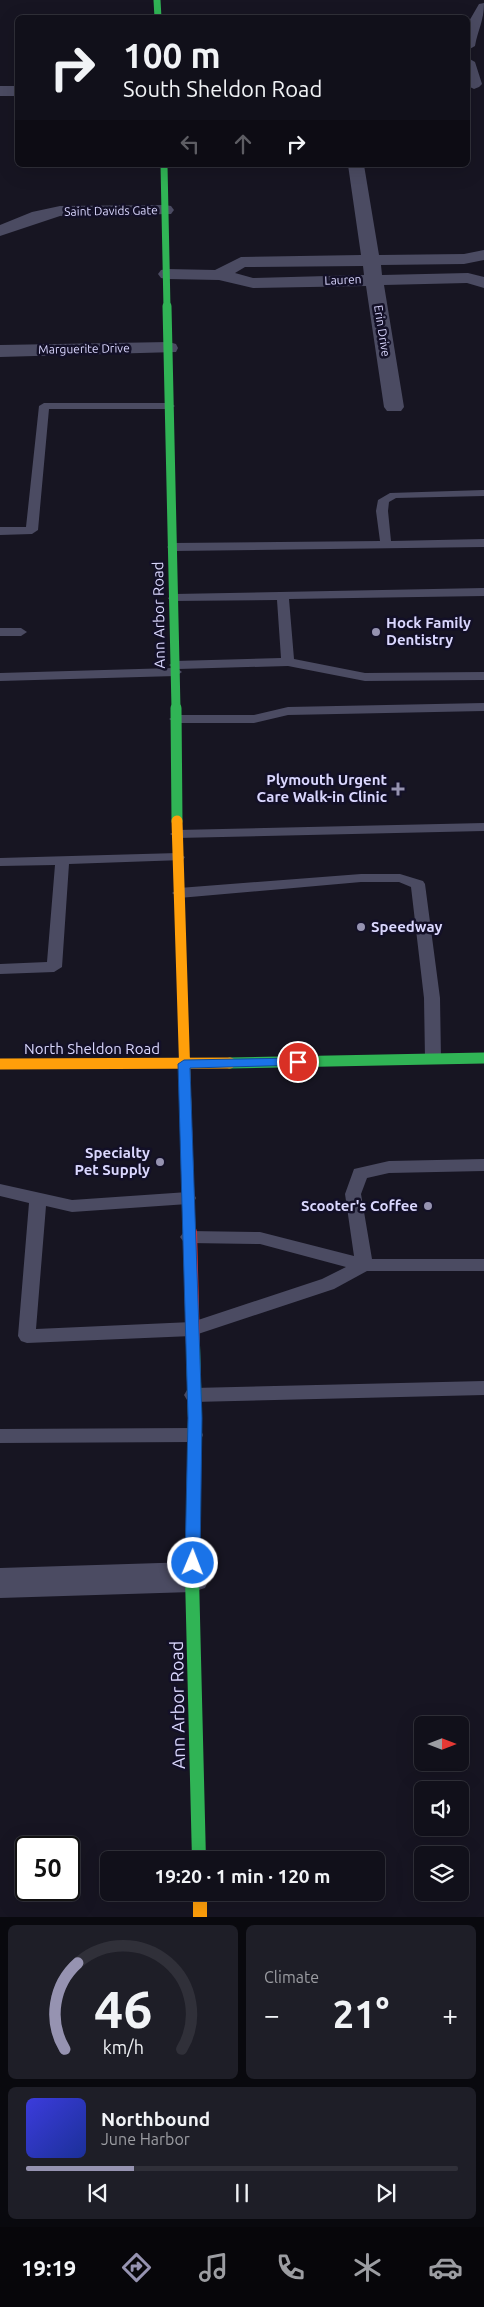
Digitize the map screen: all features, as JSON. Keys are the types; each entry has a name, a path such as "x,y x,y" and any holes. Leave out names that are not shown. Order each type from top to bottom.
{"main road":[{"path":"158,0 158,15"},
{"name":"Ann Arbor Road","path":"164,167 174,598 177,834 194,1395 193,1563 199,1851"},
{"name":"North Sheldon Road","path":"0,1064 184,1064 484,1058"},
{"path":"200,1901 200,1917"}],"street":[{"path":"470,35 484,7"},
{"path":"470,68 475,84"},
{"path":"0,91 15,91"},
{"name":"Erin Drive","path":"356,167 394,407"},
{"name":"Saint Davids Gate","path":"0,231 38,216 60,212 165,210"},
{"name":"Lauren","path":"220,275 241,262 464,259 484,255"},
{"name":"Lauren","path":"464,259 476,280"},
{"name":"Lauren","path":"166,274 220,275 253,283 374,279 476,280"},
{"name":"Marguerite Drive","path":"0,351 169,348"},
{"path":"0,1583 193,1563"}],"lane":[{"path":"0,531 32,530 44,406 170,406"},
{"path":"386,544 382,511 384,500 394,495 484,494"},
{"path":"173,547 484,543"},
{"path":"174,598 484,592"},
{"path":"283,596 288,662"},
{"path":"0,632 22,632"},
{"path":"0,678 288,662 365,677 484,676"},
{"path":"176,719 254,719 288,712 484,707"},
{"path":"177,834 484,827"},
{"path":"0,862 178,857"},
{"path":"0,969 54,967 62,861"},
{"path":"179,893 361,878 400,878 418,884 432,998 433,1059"},
{"path":"364,1265 353,1194 360,1173 389,1167 484,1165"},
{"path":"0,1190 72,1206 188,1198"},
{"path":"38,1198 27,1336 192,1329 328,1284 364,1265"},
{"path":"189,1237 260,1238 364,1265 484,1265"},
{"path":"194,1395 484,1388"},
{"path":"0,1436 194,1435"}],"traffic: fast":[{"path":"157,0 158,15"},
{"path":"164,167 176,672 177,821"},
{"path":"230,1063 484,1058"},
{"path":"193,1345 195,1418 192,1577 199,1851"}],"traffic: slow":[{"path":"177,821 186,1111"},
{"path":"0,1064 230,1063"},
{"path":"200,1901 200,1917"}],"traffic: jam":[{"path":"186,1111 193,1345"}],"place":[{"name":"Hock Family Dentistry","path":"376,632"},
{"name":"Plymouth Urgent Care Walk-in Clinic","path":"398,789"},
{"name":"Speedway","path":"361,927"},
{"name":"Specialty Pet Supply","path":"160,1162"},
{"name":"Scooter's Coffee","path":"428,1206"}],"route":[{"path":"193,1563 195,1418 184,1064 298,1062"}]}
